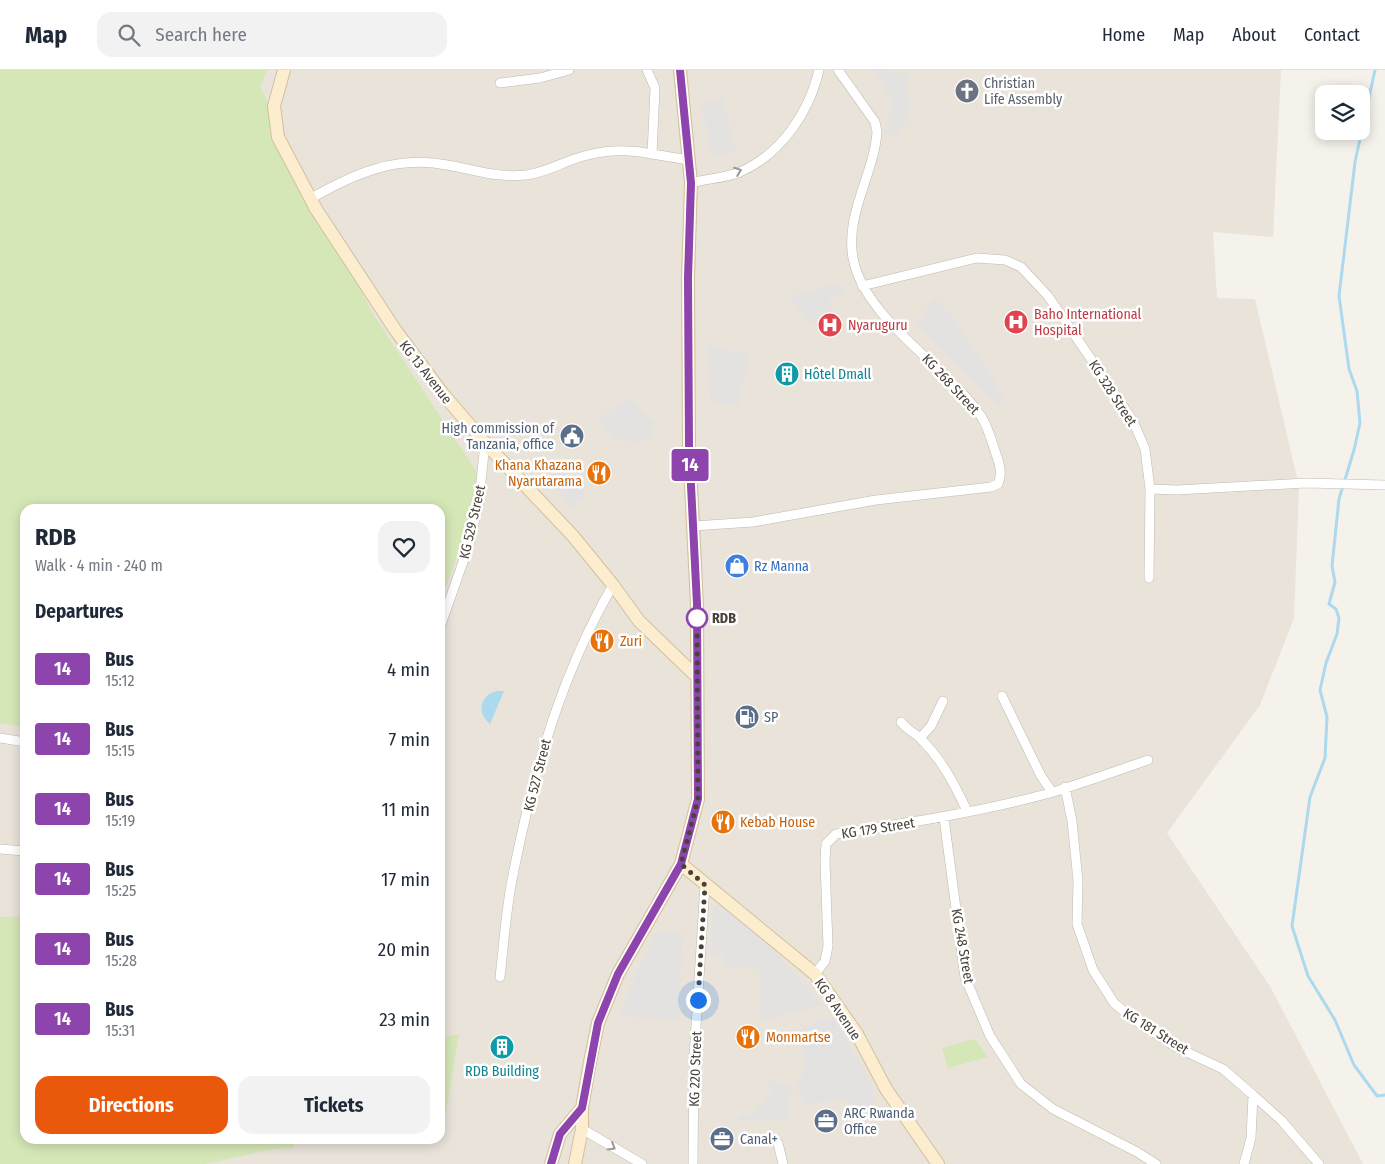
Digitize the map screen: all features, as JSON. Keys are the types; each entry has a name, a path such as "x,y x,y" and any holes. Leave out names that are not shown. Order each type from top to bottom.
{"main road":[{"name":"KG 13 Avenue","path":"284,70 274,106 278,137 310,199 396,332 442,394 572,536 613,585 639,621 696,676"},
{"path":"575,1164 582,1129 582,1108 598,1023 618,974 681,864 698,799 697,604 689,446 688,278 691,183 680,70"},
{"name":"KG 8 Avenue","path":"681,864 815,974 856,1034 886,1088 938,1164"},
{"path":"551,1164 560,1134 582,1108"}],"street":[{"path":"500,84 540,78 569,70"},
{"path":"647,70 655,88 652,154"},
{"path":"691,183 739,172 771,154 798,122 815,89 819,70"},
{"name":"KG 268 Street","path":"693,526 753,522 876,500 992,488 998,484 1002,476 988,428 980,415 924,355 885,317 862,286 853,259 854,222 877,132 875,122 838,70"},
{"path":"310,199 359,174 383,166 412,162 446,165 505,177 529,175 583,156 610,151 633,150 689,160"},
{"name":"KG 328 Street","path":"862,286 977,258 1006,260 1021,267 1048,296 1133,421 1145,449 1150,489 1149,578"},
{"name":"KG 529 Street","path":"445,613 471,538 479,501 485,443"},
{"path":"1150,489 1178,490 1306,483 1385,485"},
{"name":"KG 527 Street","path":"500,977 513,876 546,738 562,688 613,585"},
{"path":"1002,696 1041,776 1052,792"},
{"path":"920,738 931,726 943,701"},
{"path":"900,722 920,738 940,762 956,787 967,811"},
{"path":"0,738 20,741"},
{"name":"KG 179 Street","path":"815,974 825,960 828,946 825,861 828,840 836,834 944,818 1052,792 1148,760"},
{"name":"KG 181 Street","path":"1065,787 1072,822 1077,873 1077,924 1093,970 1114,1003 1133,1019 1176,1047 1222,1069 1280,1120 1319,1164"},
{"name":"KG 248 Street","path":"944,818 966,977 990,1036 1021,1084 1053,1108 1156,1164"},
{"path":"0,849 20,851"},
{"name":"KG 220 Street","path":"693,1164 694,1058 705,885"},
{"path":"1244,1164 1251,1138 1253,1095"},
{"path":"582,1129 642,1164"},
{"path":"778,1143 783,1164"}],"shaded area":[{"path":"0,70 1281,70 1273,237 1213,232 1217,298 1255,299 1299,486 1294,618 1260,705 1167,833 1271,988 1363,1164 0,1164"},
{"path":"874,70 890,70 887,74 907,72 910,116 896,138 884,133 892,103"},
{"path":"723,99 736,152 712,155 701,104"},
{"path":"837,282 844,292 829,299 834,309 811,324 789,297"},
{"path":"934,298 955,320 1003,395 999,408 916,325"},
{"path":"708,344 749,356 739,404 710,402"},
{"path":"629,399 655,424 649,440 630,443 624,436 617,441 598,418"},
{"path":"564,467 586,497 571,508 546,477"},
{"path":"719,903 755,928 822,1005 765,1020 759,1013 760,972 756,968 724,967 724,956 711,956 713,908"},
{"path":"656,931 683,933 678,1020 620,1016 634,978"},
{"path":"833,1017 871,1080 877,1115 857,1122 848,1098 804,1105 796,1084 803,1074 802,1027"},
{"path":"766,1078 792,1085 788,1120 738,1121 738,1115 754,1113 772,1090"}],"green space":[{"path":"0,70 267,70 260,86 373,314 478,474 470,522 445,589 445,504 20,504 20,726 0,723"},
{"path":"20,916 20,1144 293,1144 293,1148 273,1149 204,1164 0,1164 0,917"},
{"path":"459,1034 445,1118 445,1037"},
{"path":"975,1039 988,1057 948,1068 942,1048"}],"water":[{"path":"497,691 504,691 490,724 483,715 482,705 487,696"}],"waterway":[{"path":"1375,70 1355,162 1339,296 1349,369 1357,391 1360,423 1339,499 1332,566 1335,582 1329,604 1336,609 1339,618 1337,634 1326,663 1320,690 1327,717 1325,758 1310,797 1292,926 1308,976 1335,1020 1354,1065 1377,1096 1385,1095"}],"bus line":[{"name":"14","path":"551,1164 560,1134 582,1108 598,1023 618,974 681,864 698,799 697,604 689,446 688,278 691,183 680,70"}],"place":[{"name":"Christian Life Assembly","path":"967,91"},
{"name":"Baho International Hospital","path":"1016,322"},
{"name":"Nyaruguru","path":"830,325"},
{"name":"Hôtel Dmall","path":"787,374"},
{"name":"High commission of Tanzania, office","path":"572,436"},
{"name":"Khana Khazana Nyarutarama","path":"599,473"},
{"name":"Rz Manna","path":"737,566"},
{"name":"RDB","path":"697,618"},
{"name":"Zuri","path":"602,641"},
{"name":"SP","path":"747,717"},
{"name":"Kebab House","path":"723,822"},
{"name":"Monmartse","path":"748,1037"},
{"name":"RDB Building","path":"502,1047"},
{"name":"ARC Rwanda Office","path":"826,1121"},
{"name":"Canal+","path":"722,1139"}],"route":[{"path":"697,618 698,799 681,864 705,885 698,1000"}]}
